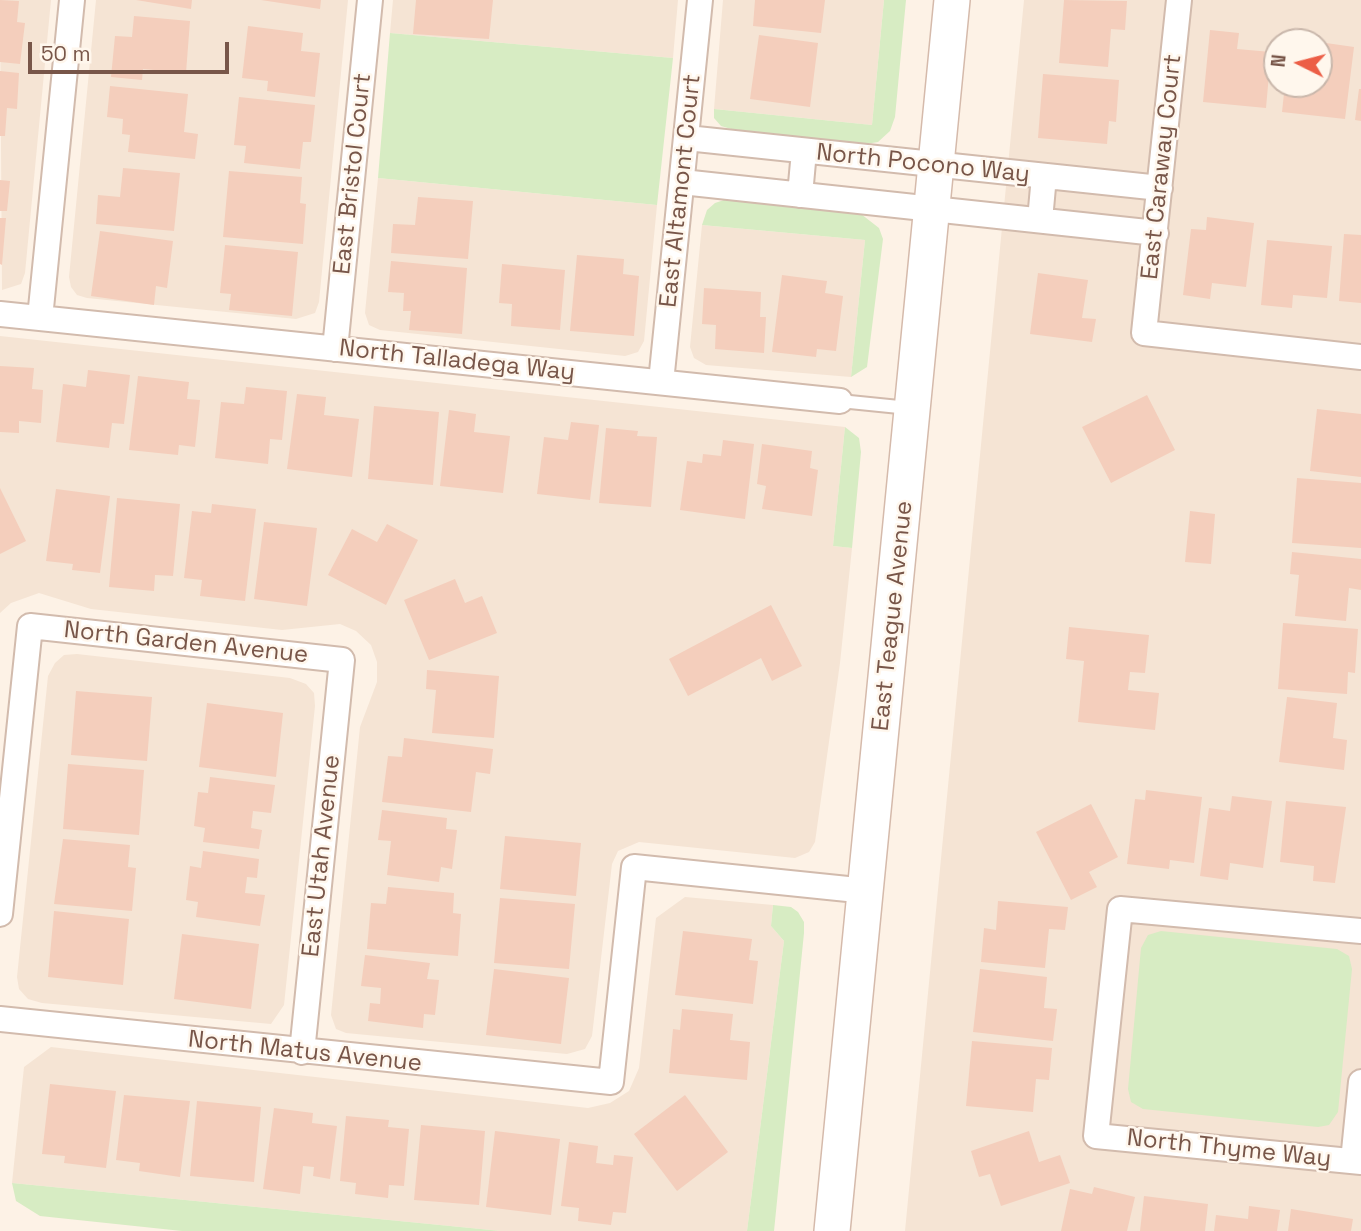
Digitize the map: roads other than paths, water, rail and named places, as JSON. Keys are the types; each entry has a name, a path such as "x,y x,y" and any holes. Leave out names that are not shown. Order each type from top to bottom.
{"street":[{"path":"40,318 72,0"},
{"name":"East Bristol Court","path":"335,349 370,0"},
{"name":"East Altamont Court","path":"661,382 700,0"},
{"name":"East Teague Avenue","path":"832,1231 952,0"},
{"name":"East Caraway Court","path":"1180,0 1144,333 1361,357"},
{"name":"North Pocono Way","path":"687,138 1160,188"},
{"path":"800,195 804,152"},
{"path":"1040,220 1044,176"},
{"name":"North Pocono Way","path":"682,182 1156,233"},
{"name":"North Talladega Way","path":"0,314 840,401"},
{"name":"North Garden Avenue","path":"0,914 30,626 342,660"},
{"name":"East Utah Avenue","path":"302,1052 342,660"},
{"name":"North Matus Avenue","path":"0,1019 611,1082 634,866 867,891"},
{"name":"North Thyme Way","path":"1357,1162 1096,1136 1120,909 1361,930"},
{"path":"1357,1162 1361,1082"}],"lane":[{"name":"North Talladega Way","path":"840,401 913,408"}]}
